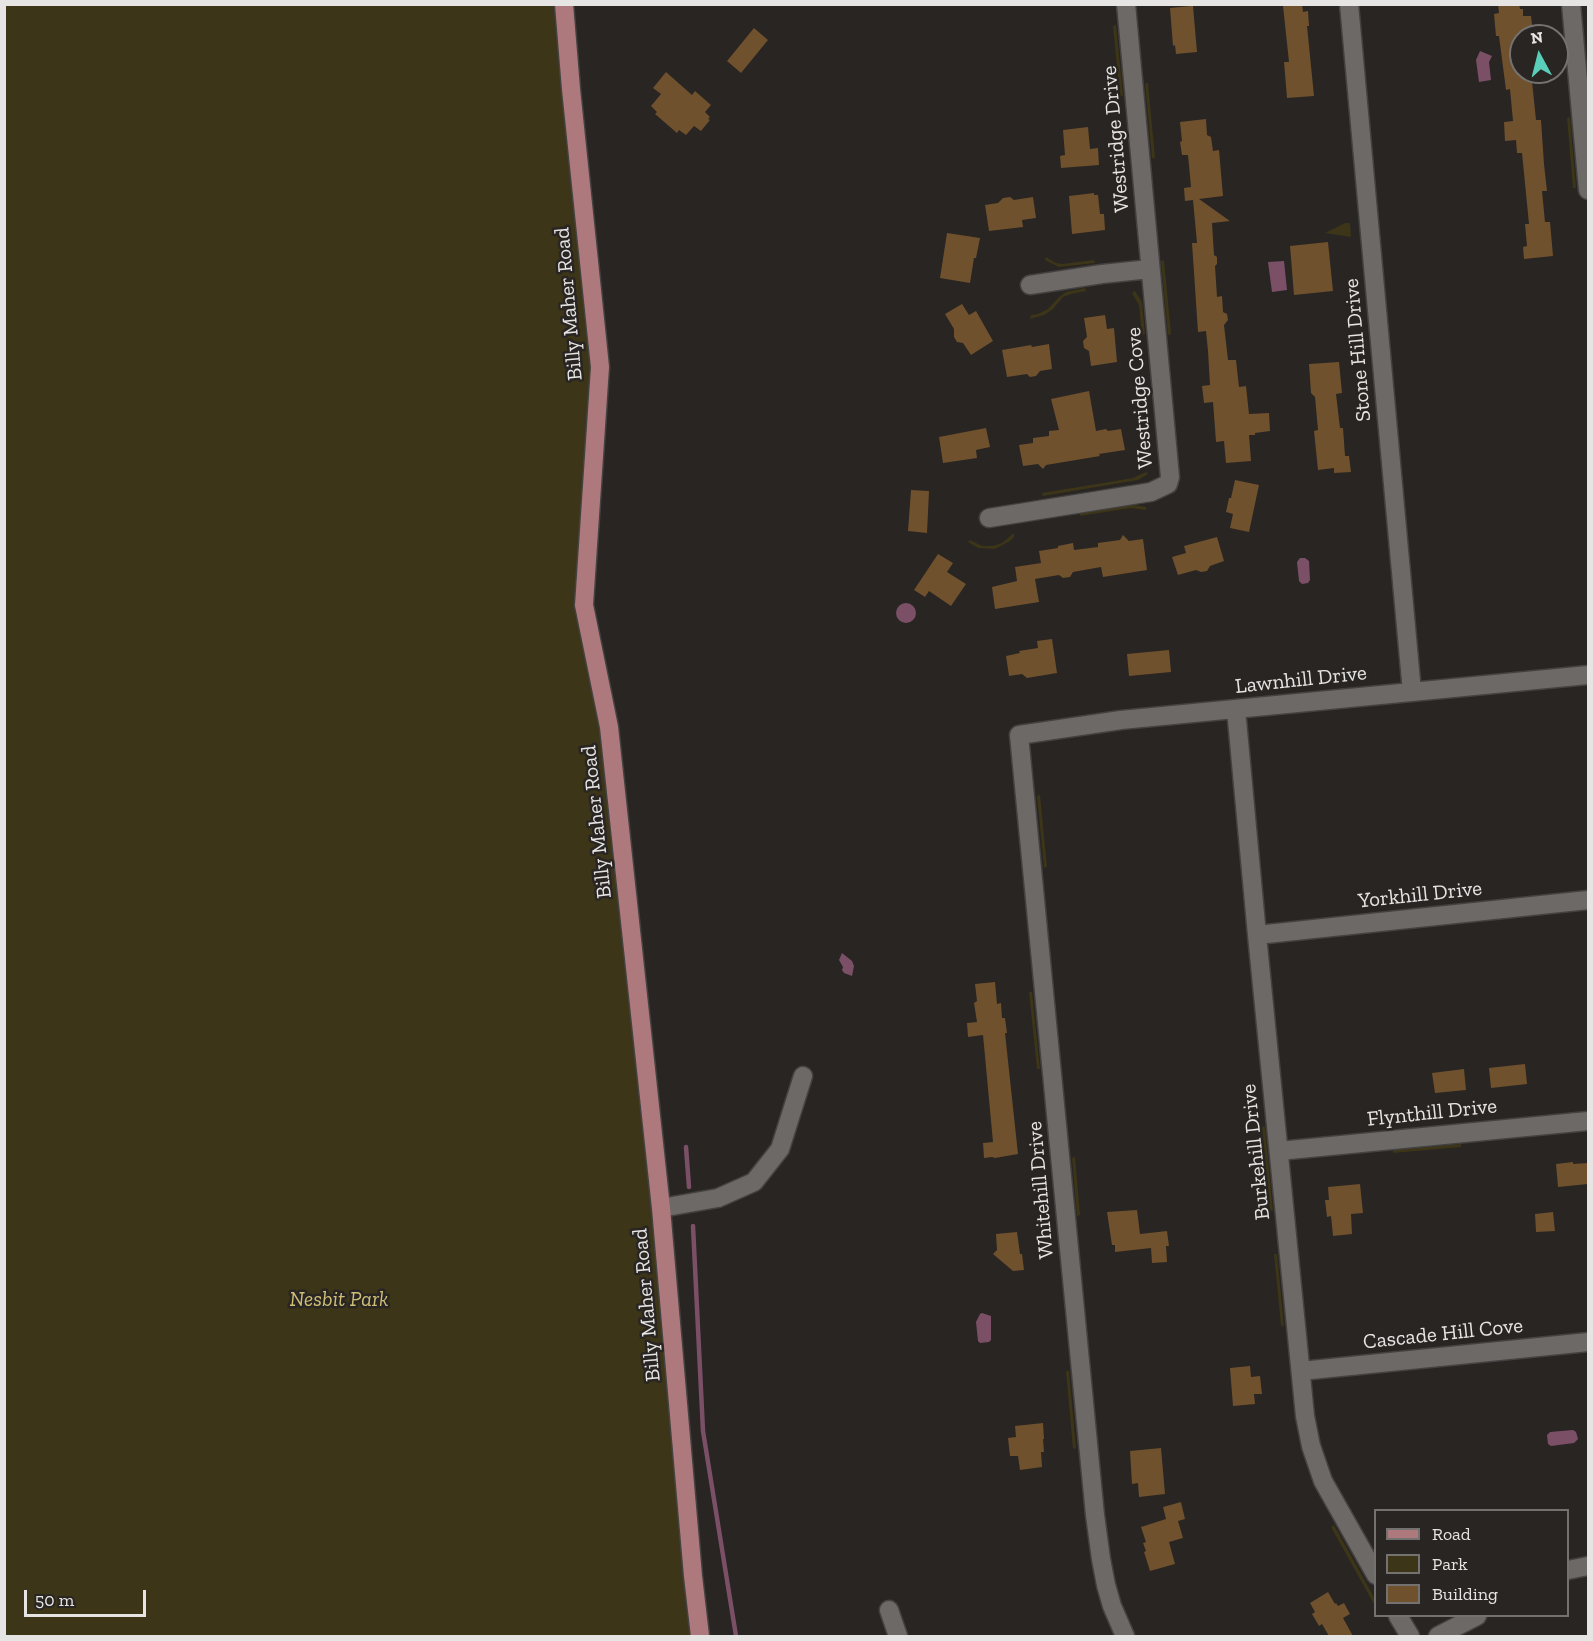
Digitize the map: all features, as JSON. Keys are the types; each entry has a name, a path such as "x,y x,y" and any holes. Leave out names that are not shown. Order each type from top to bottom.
{"main road":[{"name":"Billy Maher Road","path":"564,4 600,368 584,605 609,727 661,1208 700,1636"}],"street":[{"name":"Westridge Drive","path":"1126,4 1150,269"},
{"name":"Stone Hill Drive","path":"1349,4 1412,692"},
{"path":"1571,4 1588,190"},
{"path":"1030,285 1150,269"},
{"name":"Westridge Cove","path":"989,518 1151,492 1168,484 1170,468 1150,269"},
{"name":"Lawnhill Drive","path":"1019,735 1121,720 1588,675"},
{"name":"Burkehill Drive","path":"1236,709 1307,1433 1328,1492 1374,1572"},
{"name":"Whitehill Drive","path":"1019,735 1095,1515 1103,1574 1112,1606 1125,1636"},
{"name":"Yorkhill Drive","path":"1257,935 1588,900"},
{"path":"661,1208 718,1198 754,1182 780,1149 803,1076"},
{"name":"Flynthill Drive","path":"1279,1151 1588,1121"},
{"name":"Cascade Hill Cove","path":"1301,1371 1588,1342"},
{"path":"1569,1570 1588,1566"},
{"path":"889,1610 897,1636"},
{"path":"1399,1617 1410,1636"},
{"path":"1438,1636 1475,1617"}],"green space":[{"name":"Nesbit Park","path":"5,5 567,5 599,389 583,589 649,1003 702,1636 5,1636"},
{"path":"1116,25 1123,96 1120,96 1113,26"},
{"path":"1145,83 1148,83 1155,158 1152,158"},
{"path":"1570,117 1576,188 1573,188 1567,118"},
{"path":"1345,223 1350,223 1351,237 1325,233"},
{"path":"1046,257 1062,264 1094,260 1095,263 1059,267 1045,260"},
{"path":"1164,260 1171,334 1168,335 1161,261"},
{"path":"1085,288 1086,291 1063,297 1053,309 1044,315 1030,319 1031,315 1048,309 1066,292"},
{"path":"1135,291 1142,302 1145,334 1142,335 1139,305 1132,293"},
{"path":"1146,472 1148,474 1138,480 1043,496 1042,493 1133,478"},
{"path":"1134,505 1146,507 1146,510 1131,508 1080,516 1080,513"},
{"path":"1014,533 1010,541 995,549 978,548 968,542 970,540 982,546 993,546 1002,543"},
{"path":"1040,795 1047,867 1044,868 1037,796"},
{"path":"1029,992 1032,992 1040,1069 1037,1069"},
{"path":"1262,1127 1265,1127 1273,1211 1270,1211"},
{"path":"1461,1144 1461,1147 1393,1153 1393,1150"},
{"path":"1075,1157 1080,1215 1077,1216 1072,1158"},
{"path":"1274,1254 1277,1254 1284,1326 1281,1326"},
{"path":"1066,1371 1069,1371 1076,1448 1073,1449"},
{"path":"1334,1525 1374,1597 1374,1604 1331,1527"}],"shaded area":[{"path":"1480,51 1492,56 1489,62 1491,80 1479,82 1476,60"},
{"path":"1284,261 1287,290 1272,292 1268,262"},
{"path":"1300,558 1309,561 1310,580 1308,583 1302,584 1299,581 1297,562"},
{"path":"906,603 913,606 916,613 913,620 906,623 899,620 896,613 899,606"},
{"path":"842,953 852,961 854,966 852,976 842,970 843,967 839,960"},
{"path":"982,1313 991,1316 991,1340 980,1343 976,1322"},
{"path":"1573,1430 1578,1439 1574,1443 1551,1446 1548,1444 1547,1435 1550,1432"}],"building":[{"path":"1302,4 1303,12 1308,11 1309,26 1307,26 1314,96 1287,98 1284,62 1289,62 1283,6"},
{"path":"1498,4 1519,4 1520,9 1523,9 1523,16 1531,16 1532,24 1509,24 1509,84 1532,84 1536,120 1541,120 1547,191 1542,191 1545,222 1550,222 1553,256 1524,259 1523,247 1527,246 1525,224 1529,224 1522,153 1517,153 1516,140 1505,141 1504,122 1513,121 1510,89 1506,90 1499,36 1496,36 1494,14 1499,13"},
{"path":"1193,6 1197,52 1176,54 1175,45 1173,46 1170,8"},
{"path":"754,28 768,40 741,73 727,61"},
{"path":"666,72 692,95 695,91 711,105 705,112 710,120 701,131 694,126 686,135 679,130 677,133 655,114 657,112 651,106 661,94 653,88"},
{"path":"1206,119 1207,135 1211,137 1213,151 1219,150 1223,196 1199,199 1230,221 1212,223 1214,255 1217,257 1215,266 1217,297 1222,296 1223,312 1227,314 1228,320 1224,325 1228,360 1236,360 1239,387 1246,386 1249,414 1269,413 1270,431 1249,435 1251,461 1226,463 1224,441 1216,442 1213,402 1204,403 1202,386 1210,385 1208,351 1206,331 1198,332 1192,243 1197,243 1193,200 1185,201 1184,188 1191,187 1188,155 1182,155 1180,122"},
{"path":"1088,127 1090,149 1098,148 1099,165 1061,168 1060,156 1065,155 1063,130"},
{"path":"1094,193 1098,195 1100,214 1104,214 1105,230 1072,234 1069,196"},
{"path":"1010,197 1014,200 1033,197 1036,218 1022,220 1023,227 989,231 985,205 998,203 1003,198"},
{"path":"947,233 980,238 970,283 940,278"},
{"path":"1328,242 1333,291 1294,295 1290,246"},
{"path":"962,304 969,315 976,311 993,341 971,355 963,343 957,342 954,329 945,314"},
{"path":"1105,315 1107,329 1114,328 1117,362 1091,366 1089,351 1084,348 1083,341 1087,337 1084,318"},
{"path":"1049,344 1052,369 1040,371 1036,376 1030,377 1027,374 1007,377 1002,350"},
{"path":"1339,362 1342,393 1336,394 1340,428 1343,428 1345,456 1349,456 1351,472 1334,473 1334,468 1318,470 1314,431 1318,430 1315,397 1311,393 1309,364"},
{"path":"1089,391 1096,431 1121,429 1125,450 1046,465 1043,469 1038,464 1023,466 1019,445 1033,443 1033,438 1049,436 1049,431 1059,430 1051,399"},
{"path":"986,428 990,447 976,450 977,458 943,463 939,437"},
{"path":"1235,480 1259,485 1249,532 1230,528 1233,514 1226,512"},
{"path":"911,490 929,491 927,533 908,531"},
{"path":"1123,535 1129,541 1143,539 1147,570 1103,577 1101,567 1073,572 1070,577 1063,578 1059,575 1035,579 1039,602 995,609 992,587 1017,581 1015,567 1041,563 1039,551 1073,543 1074,550 1098,547 1098,543 1120,540"},
{"path":"1217,537 1224,561 1210,566 1207,571 1196,570 1178,575 1172,557 1186,553 1184,546"},
{"path":"938,554 953,563 947,572 966,584 951,606 929,591 925,597 914,590"},
{"path":"1052,639 1057,673 1027,678 1022,674 1009,676 1006,656 1038,648 1037,641"},
{"path":"1169,650 1171,672 1129,676 1127,654"},
{"path":"995,982 997,1004 1001,1003 1002,1018 1005,1018 1018,1154 984,1158 983,1143 993,1142 983,1035 968,1037 967,1023 977,1022 974,1003 977,1001 975,984"},
{"path":"1525,1064 1527,1084 1491,1088 1489,1068"},
{"path":"1464,1069 1466,1090 1435,1093 1432,1073"},
{"path":"1573,1162 1573,1164 1588,1163 1588,1184 1558,1187 1556,1164"},
{"path":"1360,1184 1363,1213 1351,1214 1352,1234 1333,1236 1331,1216 1327,1217 1325,1200 1329,1200 1328,1187"},
{"path":"1137,1210 1140,1234 1167,1231 1169,1246 1166,1246 1167,1262 1152,1263 1151,1248 1115,1252 1107,1212"},
{"path":"1553,1212 1555,1231 1536,1232 1535,1214"},
{"path":"1017,1232 1024,1270 1013,1271 993,1254 997,1250 996,1234"},
{"path":"1250,1366 1251,1377 1260,1376 1262,1394 1254,1394 1255,1404 1233,1406 1230,1368"},
{"path":"1043,1423 1042,1467 1020,1470 1018,1456 1010,1456 1008,1438 1016,1437 1015,1426"},
{"path":"1161,1448 1165,1494 1139,1497 1138,1483 1132,1484 1130,1451"},
{"path":"1181,1502 1185,1519 1178,1521 1183,1538 1169,1542 1175,1564 1150,1571 1144,1552 1146,1551 1143,1543 1146,1542 1141,1527 1166,1519 1163,1507"},
{"path":"1328,1592 1335,1604 1338,1606 1344,1603 1350,1614 1343,1618 1353,1636 1329,1636 1312,1614 1315,1612 1310,1603"}],"waterway":[{"path":"686,1147 689,1187"},
{"path":"693,1226 703,1431 736,1636"}]}
